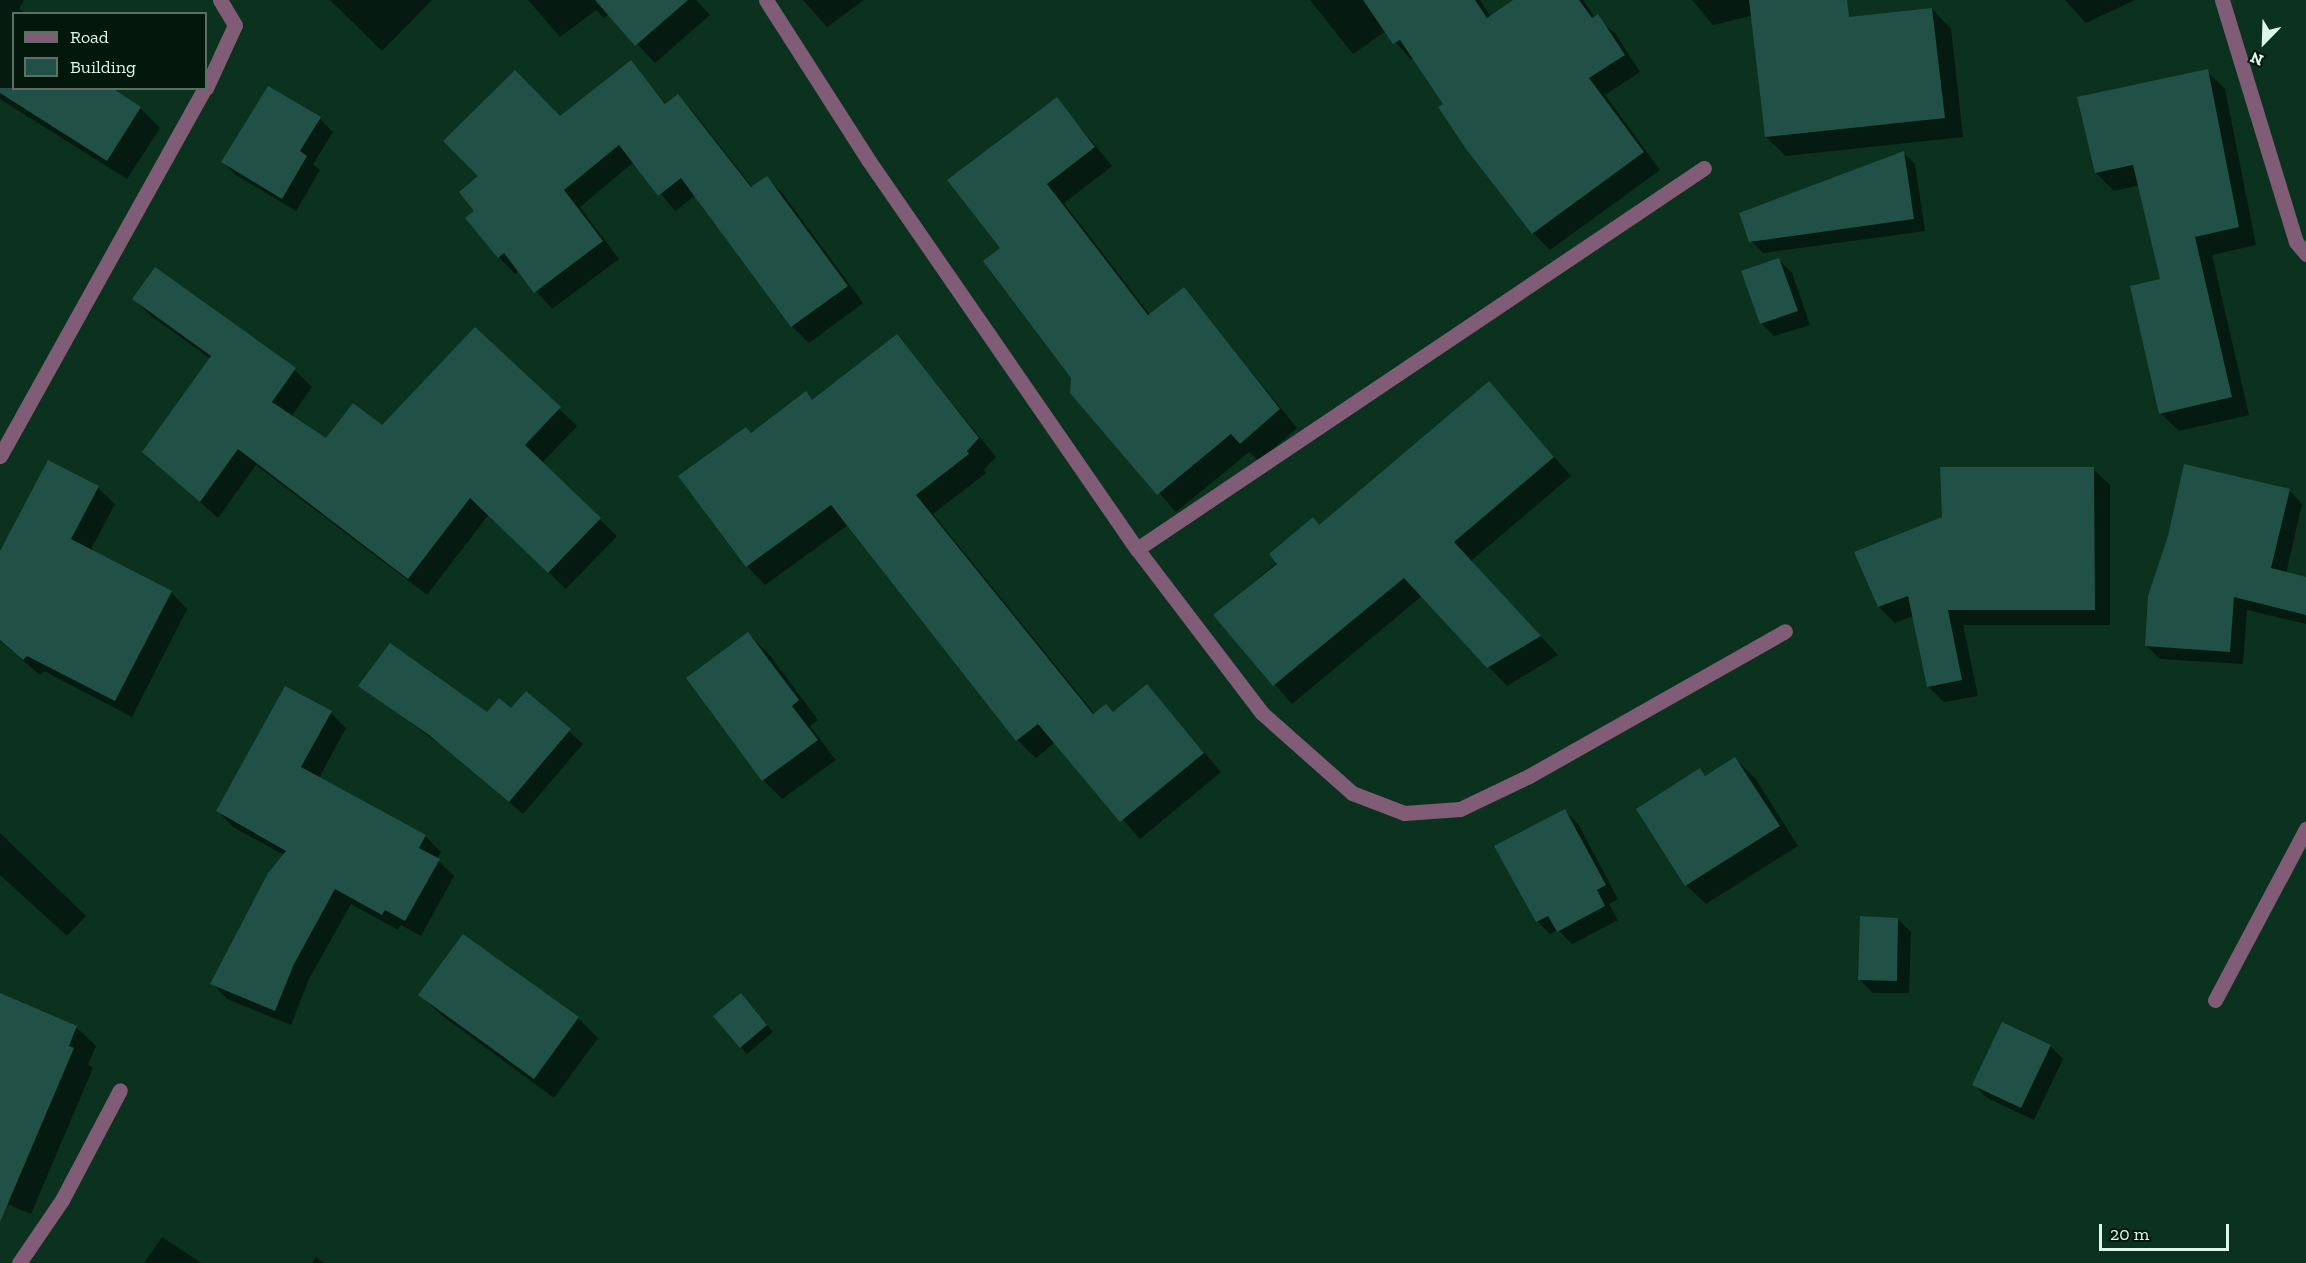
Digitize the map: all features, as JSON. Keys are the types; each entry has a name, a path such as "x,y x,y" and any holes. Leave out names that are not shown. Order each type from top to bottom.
{"street":[{"path":"207,84 235,26 220,0"},
{"path":"766,0 869,161 1137,549 1262,713 1352,793 1404,813 1460,809 1529,776 1785,631"},
{"path":"2222,0 2296,242 2306,254"},
{"path":"0,456 204,90"},
{"path":"1137,549 1704,168"},
{"path":"2215,1000 2306,830"},
{"path":"19,1263 62,1200 120,1090"}],"building":[{"path":"595,0 688,0 635,46"},
{"path":"1363,0 1475,0 1487,18 1513,0 1579,0 1592,18 1598,14 1625,55 1589,78 1644,152 1532,234 1466,149 1438,107 1443,104 1400,40 1393,44"},
{"path":"1749,0 1847,0 1849,17 1932,8 1945,118 1765,137"},
{"path":"631,60 665,104 678,94 751,187 767,176 848,286 791,327 681,178 658,196 619,145 564,190 603,241 534,293 504,253 498,258 465,218 474,211 459,192 478,176 443,141 515,70 560,116"},
{"path":"2208,69 2239,227 2195,237 2232,397 2159,414 2130,286 2160,279 2133,165 2095,173 2077,97"},
{"path":"268,86 321,117 300,151 307,156 282,199 221,162"},
{"path":"0,88 115,90 141,107 107,161 0,93"},
{"path":"1057,97 1095,147 1047,184 1148,315 1184,287 1280,409 1240,444 1231,434 1157,495 1070,393 1071,378 983,261 1000,248 947,180"},
{"path":"1904,151 1914,219 1749,242 1739,213"},
{"path":"1779,258 1798,311 1760,324 1741,271"},
{"path":"155,267 296,368 272,402 326,438 353,403 382,425 475,327 561,407 525,445 601,518 548,573 470,498 408,579 238,449 200,502 142,452 211,356 132,299"},
{"path":"897,334 979,438 967,451 969,454 916,495 1093,714 1106,704 1113,712 1147,684 1204,753 1120,822 1038,724 1016,741 831,505 746,567 678,476 746,427 751,433 806,391 812,400"},
{"path":"1489,381 1554,457 1454,542 1541,636 1487,668 1404,578 1273,686 1213,615 1277,564 1269,554 1313,517 1319,525"},
{"path":"48,460 99,486 71,539 172,591 115,701 27,656 23,660 0,640 0,551"},
{"path":"2184,464 2290,489 2271,568 2306,577 2306,615 2234,597 2230,652 2145,646 2148,596 2168,536"},
{"path":"1940,467 2094,467 2095,610 1948,610 1962,680 1927,687 1908,596 1878,607 1854,552 1942,517"},
{"path":"748,632 799,700 792,706 818,740 762,781 686,678"},
{"path":"390,643 487,712 499,698 511,708 526,691 571,729 509,802 429,735 358,686"},
{"path":"285,686 332,711 301,767 426,835 419,848 440,859 405,921 385,910 382,915 335,889 294,964 275,1011 210,984 268,873 286,851 216,811"},
{"path":"1735,757 1780,826 1685,886 1636,809 1700,768 1705,776"},
{"path":"1565,809 1606,885 1597,890 1605,906 1557,932 1548,916 1536,922 1494,846"},
{"path":"1860,916 1898,918 1897,981 1858,980"},
{"path":"463,934 579,1017 534,1079 418,995"},
{"path":"0,993 77,1026 69,1046 74,1048 0,1222"},
{"path":"741,993 767,1025 740,1048 713,1016"},
{"path":"2002,1022 2051,1045 2021,1108 1972,1085"}]}
